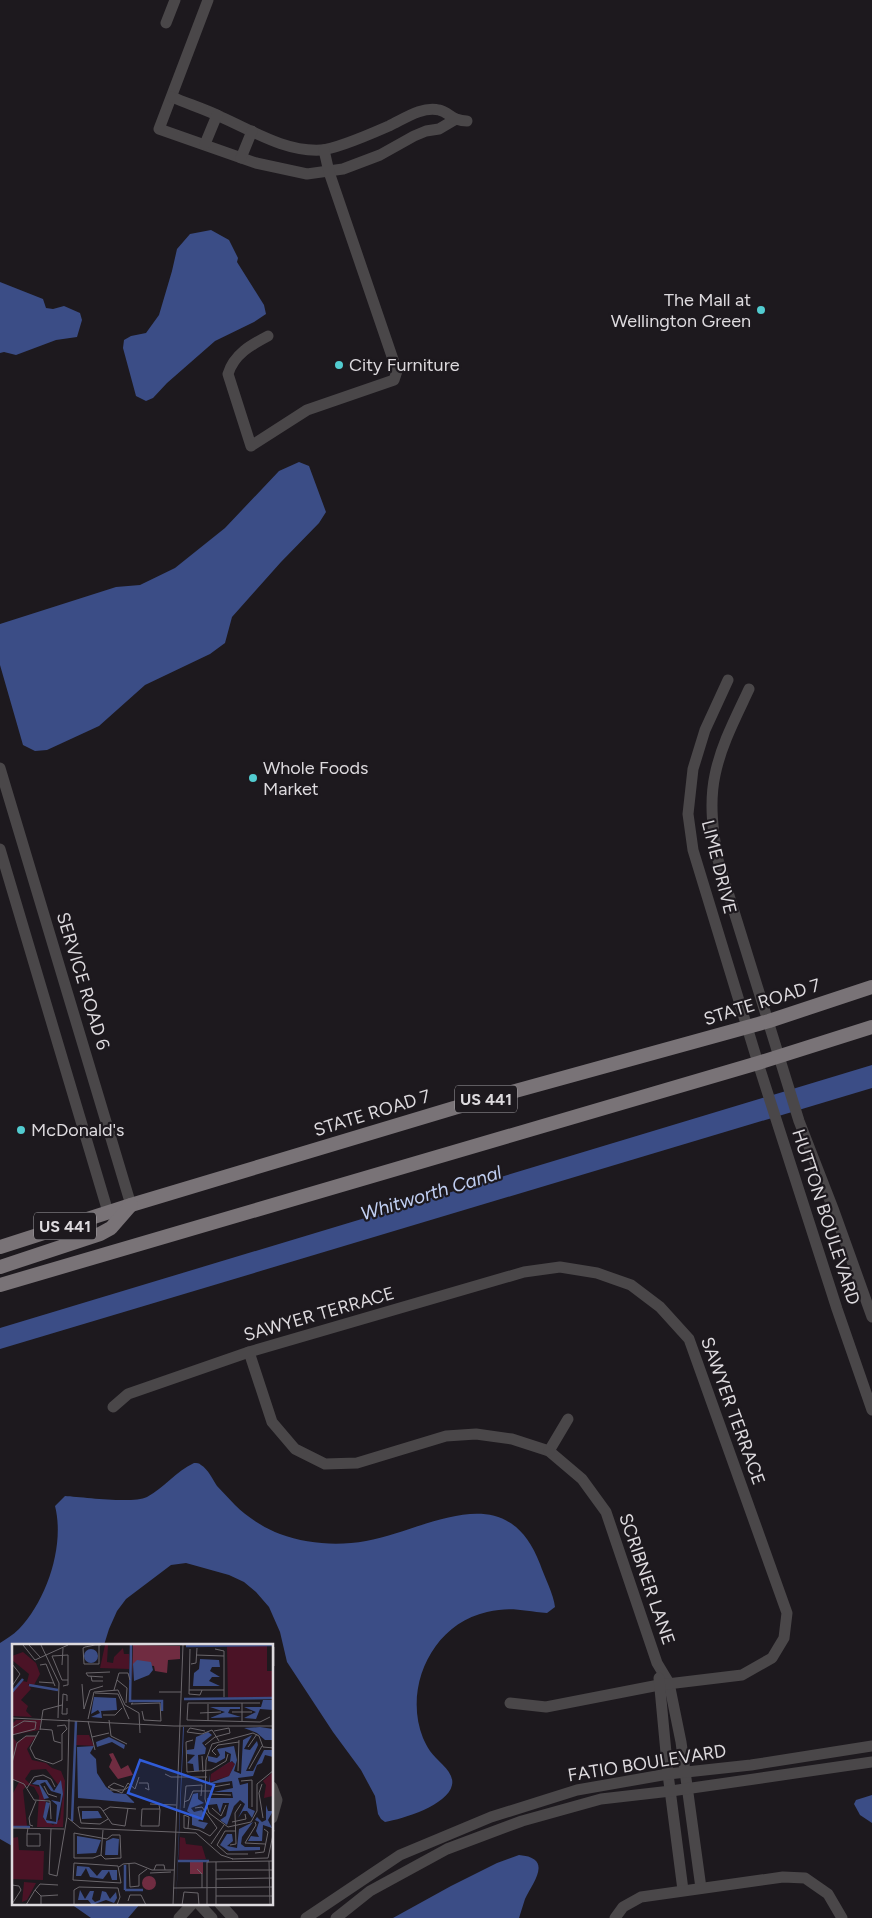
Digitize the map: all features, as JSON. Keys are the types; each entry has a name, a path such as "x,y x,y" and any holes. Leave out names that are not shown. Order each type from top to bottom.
{"main road":[{"name":"STATE ROAD 7","path":"0,1247 108,1212 454,1108 769,1021 872,987"},
{"name":"US 441","path":"0,1286 758,1063 872,1027"},
{"path":"0,1267 100,1234 111,1228 131,1205"}],"street":[{"path":"166,23 175,0"},
{"path":"172,97 291,147 309,150 324,150 388,126 413,114 429,110 440,110 461,120 439,129 426,131 380,155 343,169 307,174 286,171 241,158 159,129 208,0"},
{"path":"205,144 217,115"},
{"path":"241,158 252,131"},
{"path":"268,336 248,346 232,364 228,374 251,446 307,410 394,380 397,371 329,172 324,150"},
{"name":"LIME DRIVE","path":"728,680 706,730 693,768 688,814 693,850 758,1063"},
{"name":"LIME DRIVE","path":"749,689 727,736 715,775 712,830 718,860 779,1055"},
{"name":"SERVICE ROAD 6","path":"0,768 131,1205"},
{"path":"0,849 108,1212"},
{"name":"HUTTON BOULEVARD","path":"779,1055 799,1121 872,1317"},
{"name":"HUTTON BOULEVARD","path":"758,1063 837,1309 872,1410"},
{"name":"SAWYER TERRACE","path":"113,1407 128,1394 249,1352 524,1272 560,1267 597,1273 630,1285 660,1307 689,1339 787,1612 784,1638 772,1658 742,1675 664,1684 546,1707 510,1703"},
{"name":"SCRIBNER LANE","path":"249,1352 272,1422 295,1449 325,1464 357,1463 446,1436 476,1434 512,1438 548,1451 582,1479 606,1512 664,1684 681,1742 701,1888"},
{"path":"548,1451 568,1419"},
{"name":"SCRIBNER LANE","path":"664,1684 668,1774 683,1890"},
{"name":"FATIO BOULEVARD","path":"306,1918 400,1856 491,1817 577,1790 668,1774 751,1765 872,1746"},
{"name":"FATIO BOULEVARD","path":"336,1918 370,1892 447,1849 522,1821 601,1799 671,1791 872,1762"},
{"path":"274,1792 277,1800 274,1811"},
{"path":"615,1918 623,1907 641,1897 783,1877 806,1878 828,1894 842,1918"},
{"path":"179,1918 190,1906"},
{"path":"201,1906 212,1918"},
{"path":"222,1906 233,1918"}],"water":[{"path":"211,230 229,240 238,258 237,262 264,305 266,314 215,341 167,383 153,398 146,401 136,396 123,348 124,340 131,336 146,333 159,315 177,249 190,234"},
{"path":"0,282 43,299 46,308 53,309 64,306 80,313 82,320 77,337 56,340 16,355 0,353"},
{"path":"299,462 309,466 326,512 319,523 232,617 225,643 210,654 145,685 99,726 47,750 35,751 23,745 0,665 0,624 116,587 140,585 175,568 225,528 279,471"},
{"path":"872,1065 872,1088 0,1349 0,1328"},
{"path":"199,1463 204,1467 217,1486 250,1518 274,1532 301,1540 334,1544 366,1541 440,1520 464,1515 487,1514 507,1521 525,1537 540,1564 555,1607 547,1613 510,1609 496,1610 468,1619 451,1630 437,1644 427,1661 420,1679 417,1699 418,1719 423,1738 433,1755 448,1771 452,1780 449,1792 434,1805 402,1818 385,1822 381,1819 378,1814 375,1796 361,1770 333,1732 287,1662 280,1632 269,1607 244,1582 229,1575 186,1563 171,1565 126,1599 117,1611 104,1644 12,1644 12,1846 0,1839 0,1643 17,1631 29,1617 45,1588 51,1571 58,1538 55,1506 65,1496 119,1500 147,1497 188,1466"},
{"path":"872,1795 872,1823 860,1815 854,1804 856,1800"},
{"path":"519,1855 530,1857 536,1861 538,1872 525,1899 519,1918 393,1918 497,1863"},
{"path":"74,1906 138,1906 128,1918 91,1918"}],"place":[{"name":"The Mall at Wellington Green","path":"761,310"},
{"name":"City Furniture","path":"339,365"},
{"name":"Whole Foods Market","path":"253,778"},
{"name":"McDonald's","path":"21,1130"}],"water label":[{"name":"Whitworth Canal","path":"431,1193"}]}
